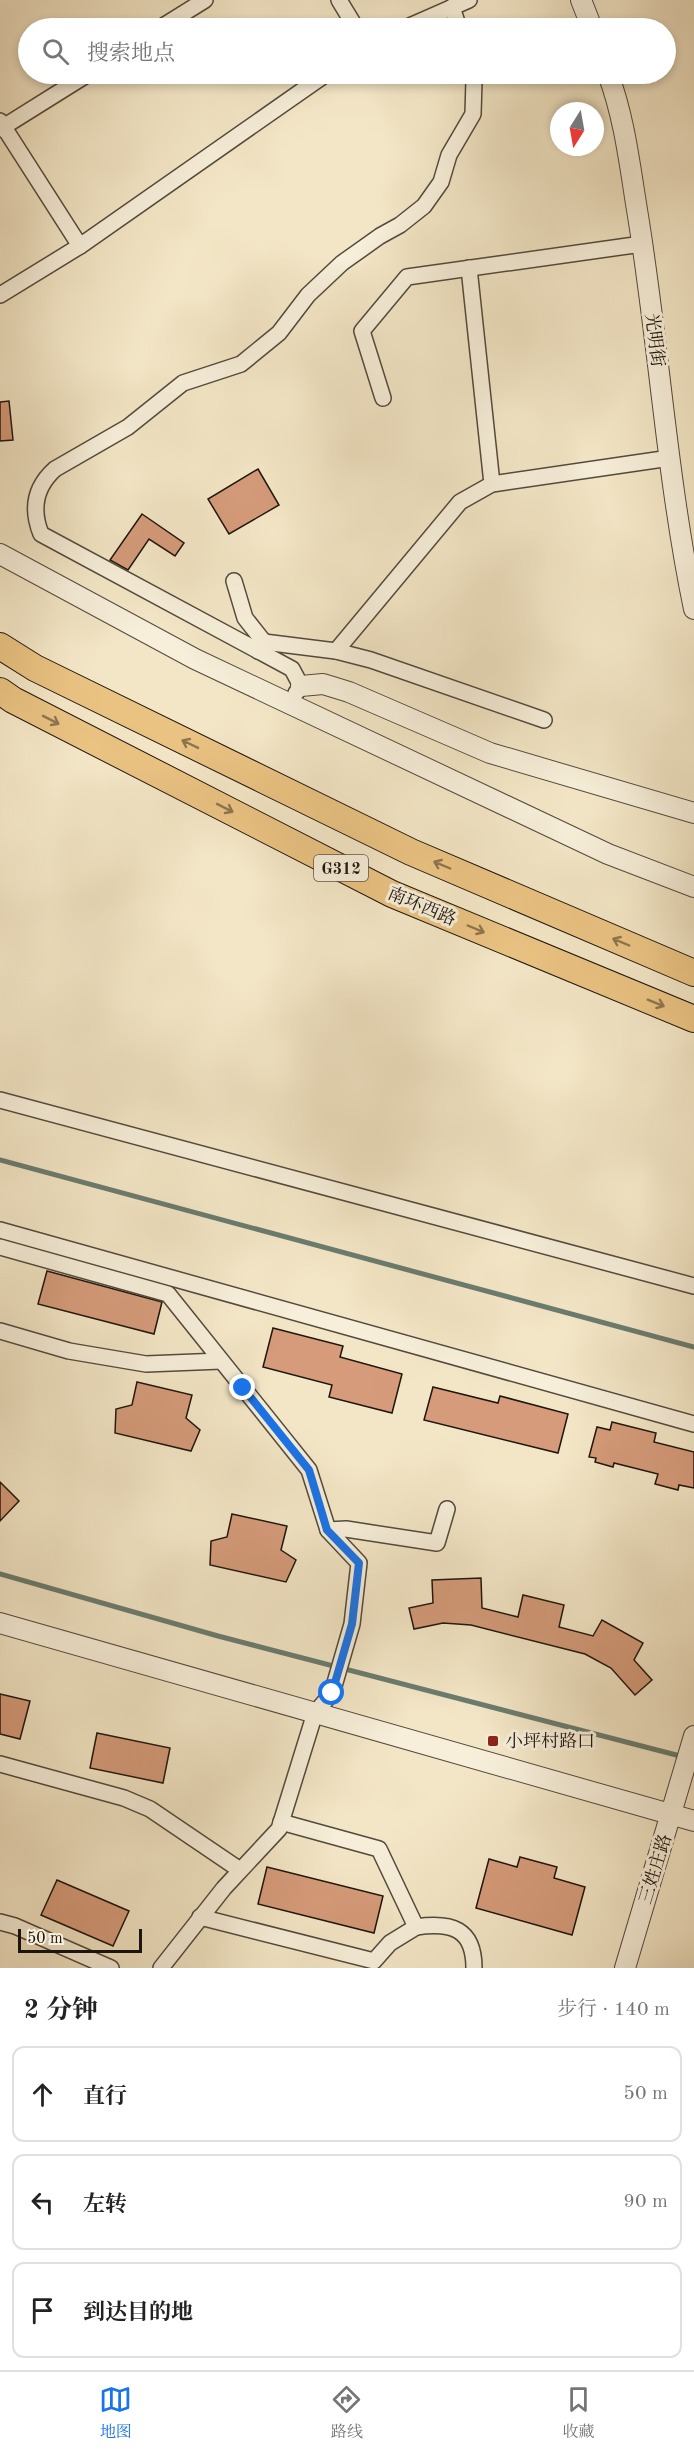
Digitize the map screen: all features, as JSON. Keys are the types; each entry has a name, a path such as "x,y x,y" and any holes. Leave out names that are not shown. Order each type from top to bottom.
{"highway":[{"name":"G312","path":"0,646 35,668 411,852 694,973"},
{"name":"南环西路","path":"0,691 13,700 392,894 694,1019"}],"street":[{"path":"176,18 205,0"},
{"path":"339,0 350,18"},
{"path":"427,18 468,0"},
{"path":"581,0 588,18"},
{"path":"452,7 456,18"},
{"path":"71,84 1,126 80,246"},
{"path":"0,295 80,246 313,84"},
{"path":"301,686 292,669 261,646 42,534 36,518 38,491 48,475 55,469 128,427 183,383 241,364 279,333 308,295 342,263 360,249 400,225 424,206 441,182 449,155 472,114 474,84"},
{"name":"光明街","path":"612,84 620,106 642,244 683,555 694,609"},
{"path":"383,398 362,331 407,277 642,244"},
{"path":"469,268 492,484"},
{"path":"336,651 460,502 492,484 670,458"},
{"path":"0,555 195,659 608,854 694,887"},
{"path":"234,581 245,618 261,646"},
{"path":"261,646 336,651 371,660 544,720"},
{"path":"289,703 301,686 323,684 349,692 490,753 694,813"},
{"path":"0,1100 694,1287"},
{"path":"0,1230 694,1424"},
{"path":"0,1247 168,1294 309,1470 327,1530 359,1563 352,1624 332,1693 315,1713 279,1829 240,1870 160,1968"},
{"path":"0,1331 69,1352 146,1364 221,1361"},
{"path":"327,1530 346,1528 437,1542 447,1509"},
{"path":"0,1623 694,1821"},
{"name":"三姓庄路","path":"625,1968 692,1744"},
{"path":"0,1764 124,1798 150,1809 240,1870"},
{"path":"281,1822 379,1849 416,1927"},
{"path":"200,1917 374,1961 390,1943 416,1927 439,1924 454,1928 470,1941 474,1955 474,1968"},
{"path":"0,1922 15,1926 111,1968"}],"building":[{"path":"9,401 13,440 0,441 0,402"},
{"path":"258,469 279,505 229,534 208,499"},
{"path":"142,514 184,543 175,556 149,539 128,570 110,560"},
{"path":"47,1271 162,1302 154,1334 38,1304"},
{"path":"273,1328 343,1346 340,1357 402,1374 392,1413 329,1397 332,1385 263,1367"},
{"path":"137,1382 192,1395 186,1418 200,1430 191,1451 115,1433 116,1409 132,1405"},
{"path":"433,1387 498,1403 500,1396 568,1414 558,1453 424,1420"},
{"path":"612,1422 656,1433 654,1442 694,1452 694,1488 679,1485 678,1490 655,1484 658,1474 614,1463 613,1467 595,1462 596,1458 589,1457 597,1427 610,1430"},
{"path":"0,1482 19,1501 0,1521"},
{"path":"232,1514 287,1526 281,1550 296,1560 286,1582 210,1565 211,1541 227,1537"},
{"path":"481,1578 482,1608 518,1617 523,1595 564,1605 559,1627 593,1636 602,1620 643,1643 634,1660 652,1680 635,1695 611,1668 585,1654 471,1625 443,1623 414,1629 409,1608 433,1603 432,1580"},
{"path":"0,1694 30,1701 20,1739 0,1734"},
{"path":"97,1733 170,1748 163,1783 90,1768"},
{"path":"520,1857 557,1867 554,1878 585,1887 572,1935 476,1908 489,1859 517,1867"},
{"path":"267,1867 383,1896 374,1933 258,1904"},
{"path":"57,1880 129,1911 113,1946 41,1915"}],"waterway":[{"path":"0,1160 694,1347"},
{"path":"0,1574 218,1636 684,1757"}],"place":[{"name":"小坪村路口","path":"493,1741"}],"route":[{"path":"243,1388 309,1470 327,1530 359,1563 352,1624 332,1693"}]}
